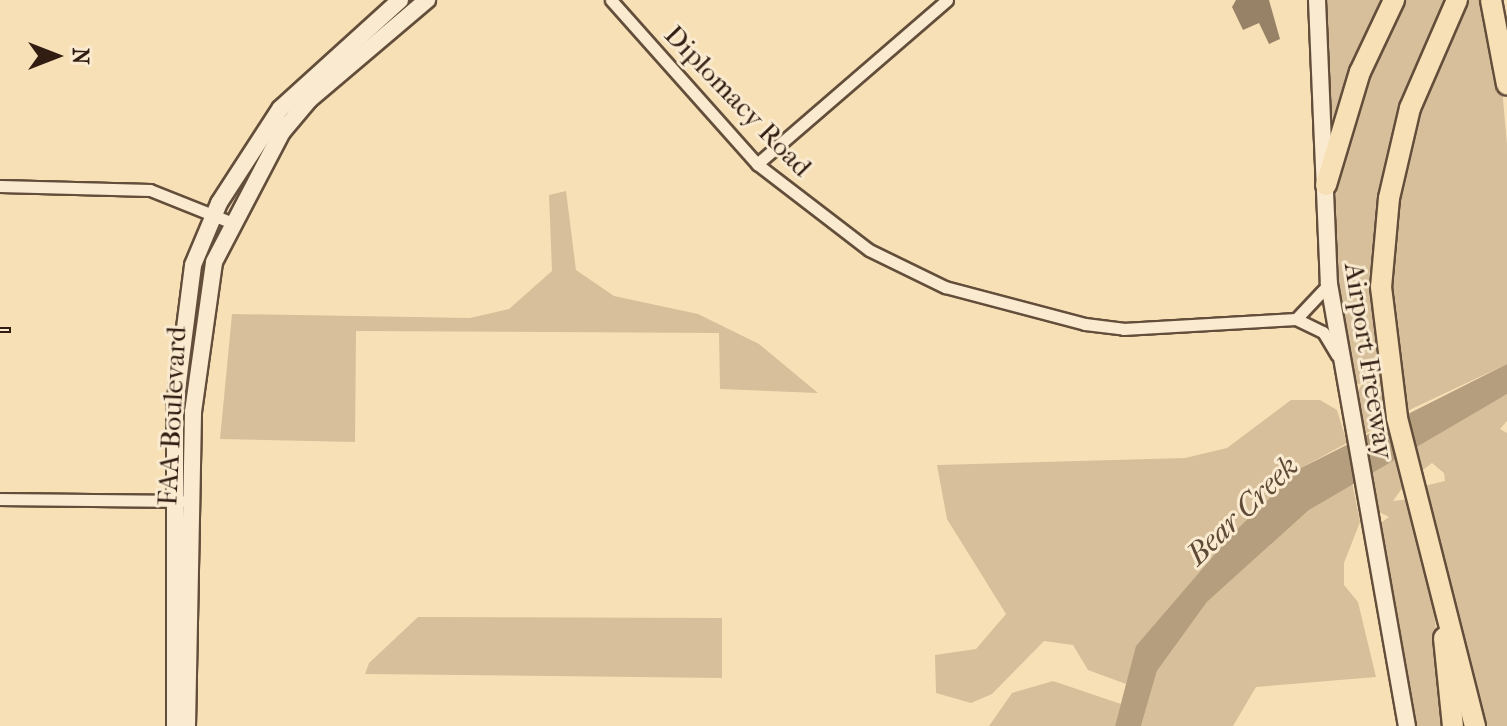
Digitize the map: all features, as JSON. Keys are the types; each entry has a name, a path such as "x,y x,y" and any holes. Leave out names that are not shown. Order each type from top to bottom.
{"highway":[{"path":"1326,185 1360,72 1394,0"},
{"path":"1457,0 1410,108 1382,257 1390,381 1443,607 1475,726"},
{"path":"1491,0 1507,85"},
{"path":"1443,607 1453,726"}],"street":[{"name":"FAA Boulevard","path":"182,668 176,501 179,361 193,265 214,213 246,156 400,0"},
{"name":"Diplomacy Road","path":"611,0 757,164 869,250 945,287 1011,307 1123,329 1296,319"},
{"path":"757,164 947,0"},
{"name":"Airport Freeway","path":"1317,0 1329,284 1337,355 1407,726"},
{"name":"FAA Boulevard","path":"181,722 198,360 214,262 230,222 266,153 303,95 420,2"},
{"path":"0,186 150,190 214,213 230,222"},
{"path":"1329,284 1296,319 1323,332 1337,355"},
{"path":"179,361 198,360"},
{"path":"0,499 193,501"}],"shaded area":[{"path":"1323,0 1386,0 1329,145"},
{"path":"1398,0 1447,0 1408,86 1382,190 1374,309 1389,421 1361,436 1353,398 1363,383 1352,385 1337,301 1334,213 1342,146"},
{"path":"1466,0 1484,0 1500,64 1507,145 1507,364 1405,412 1391,298 1397,200 1416,115"},
{"path":"566,191 576,270 614,296 698,314 759,344 818,393 720,389 719,333 356,331 355,442 220,439 232,314 470,318 509,309 552,271 549,195"},
{"path":"1507,364 1507,394 1309,510 1207,602 1157,671 1141,726 1115,726 1136,646 1233,533 1301,468"},
{"path":"1507,394 1507,421 1500,429 1507,433 1507,726 1483,726 1424,486 1445,481 1444,473 1432,463 1420,472 1413,445"},
{"path":"1291,400 1320,400 1337,410 1347,443 1301,468 1233,533 1139,643 1126,684 1088,670 1073,645 1044,641 992,694 971,703 936,693 935,655 976,649 1006,614 947,519 937,465 1185,458 1227,448"},
{"path":"1397,454 1405,484 1393,501 1409,499 1433,603 1447,726 1414,726 1378,525 1389,517 1375,510 1367,472"},
{"path":"1352,482 1360,522 1344,563 1344,585 1358,602 1376,677 1256,687 1233,726 1141,726 1157,671 1207,602 1309,510"},
{"path":"418,617 722,618 722,678 365,674 369,663"},
{"path":"1053,681 1121,704 1115,726 989,726 1012,693"}],"building":[{"path":"1236,0 1269,0 1280,39 1269,44 1259,23 1243,30 1232,7"}],"railway":[{"path":"0,330 11,330"}],"water label":[{"name":"Bear Creek","path":"1243,511"}]}
